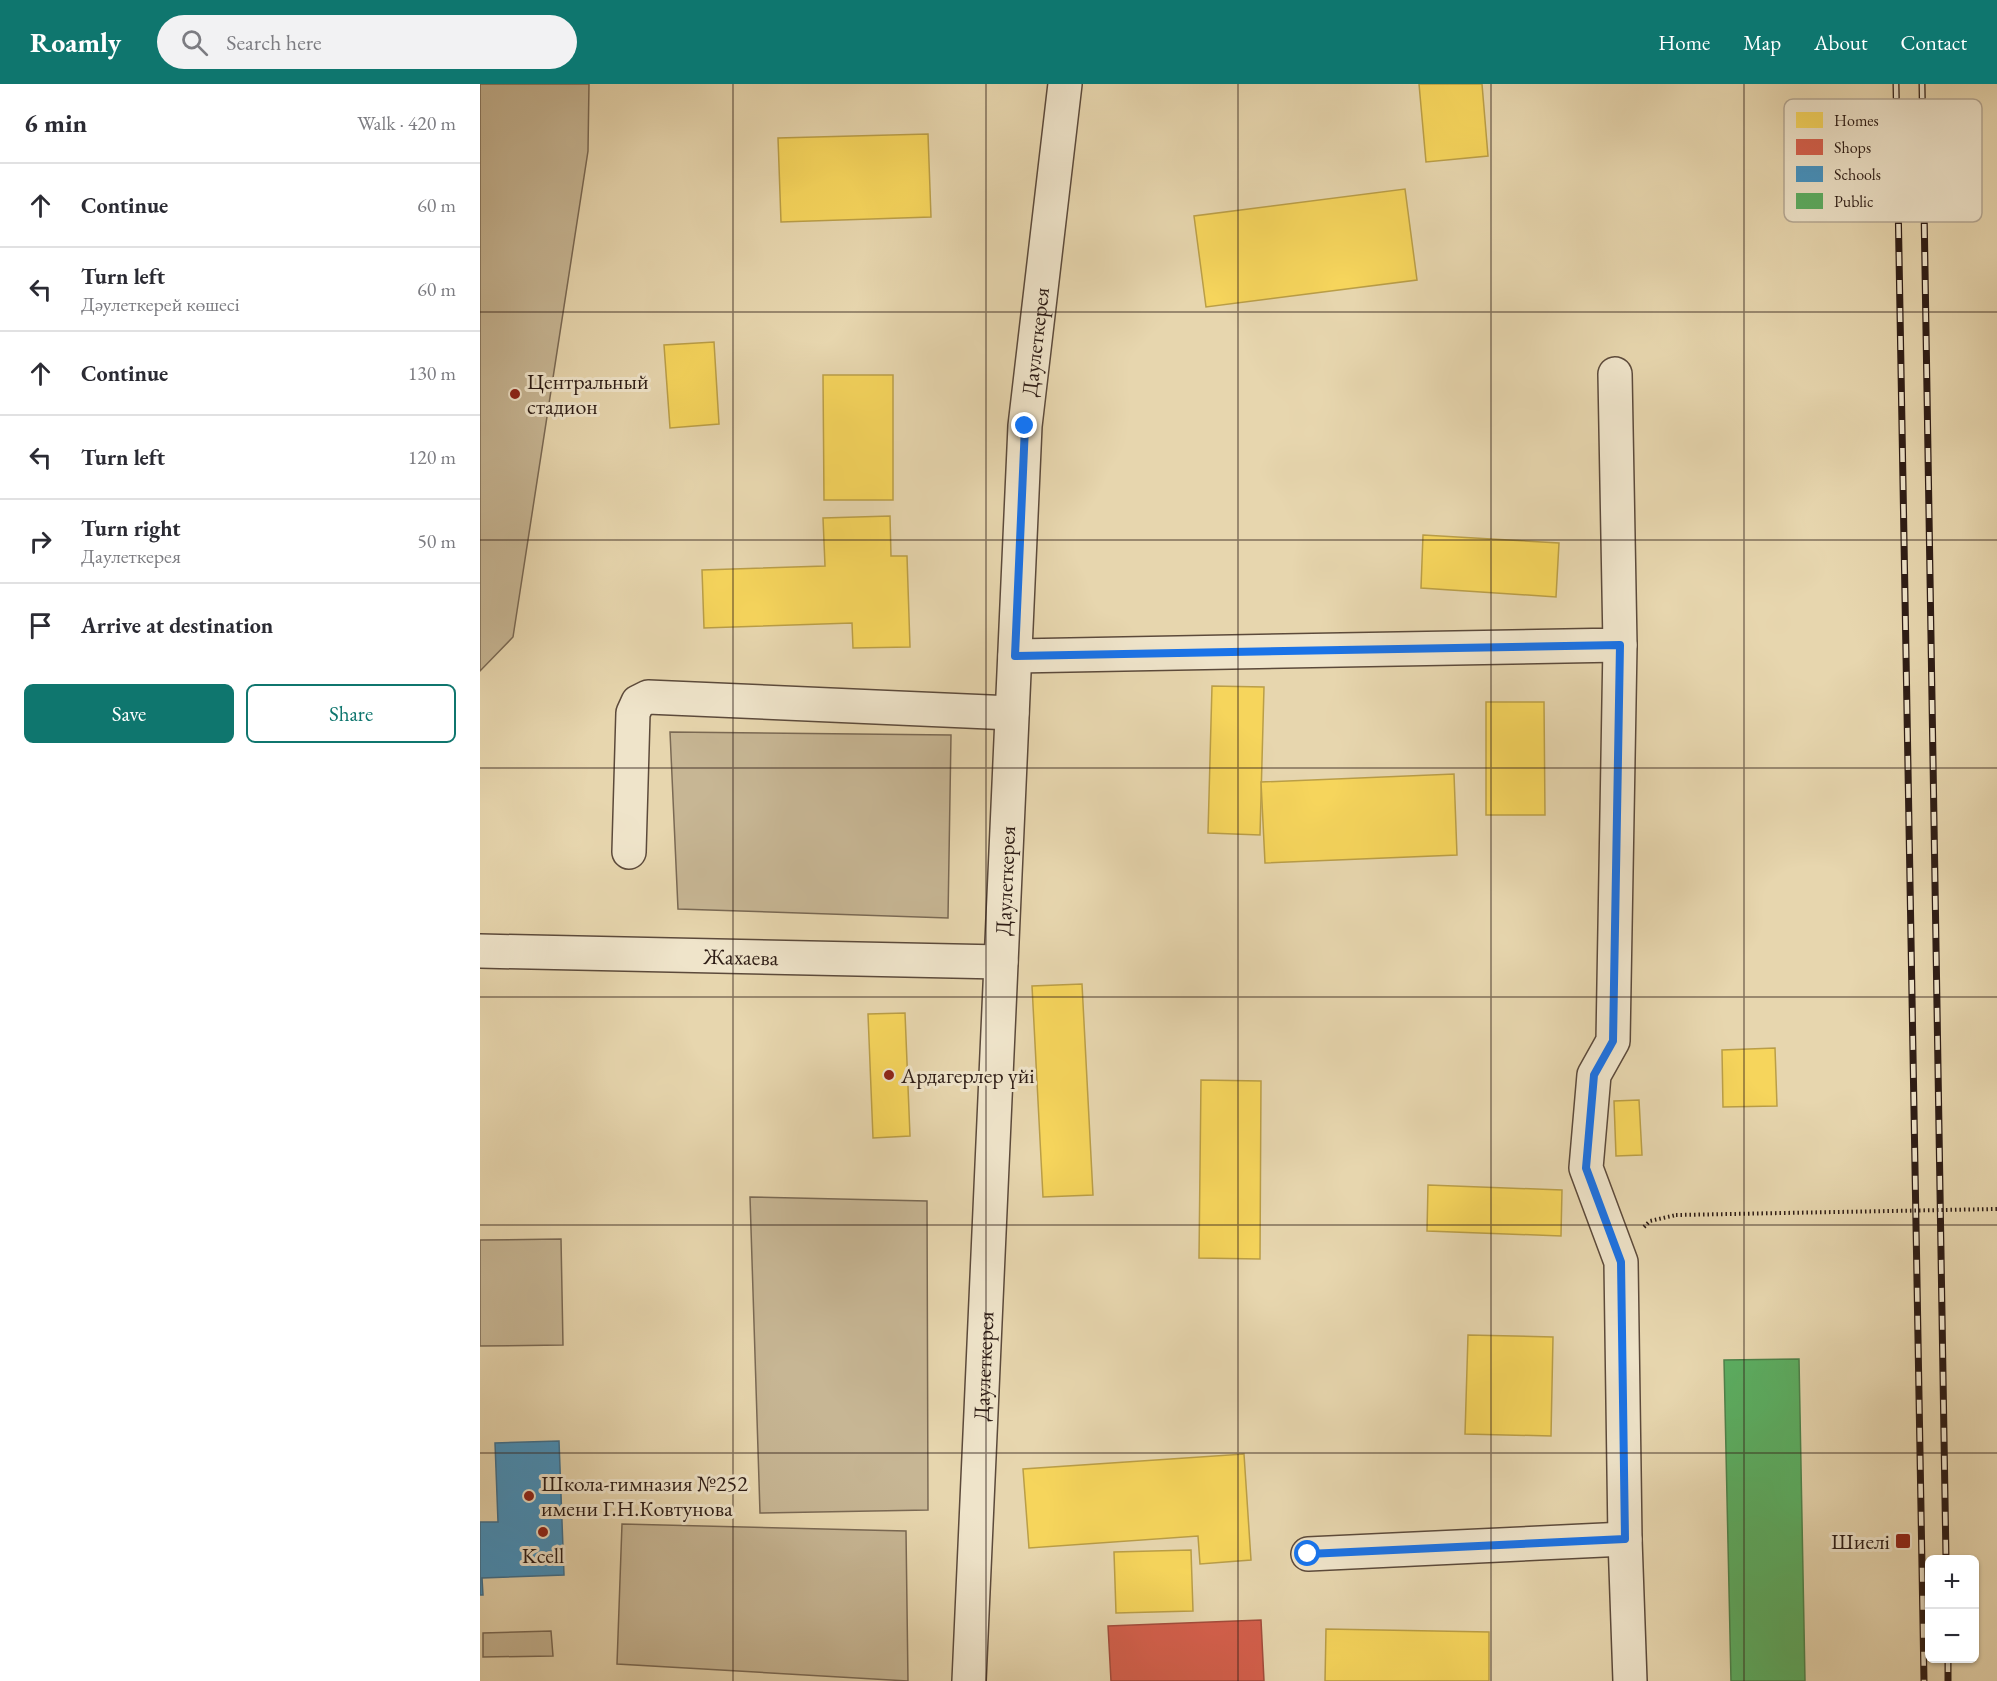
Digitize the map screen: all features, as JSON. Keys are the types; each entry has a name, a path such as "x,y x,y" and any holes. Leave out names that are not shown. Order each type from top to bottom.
{"street":[{"name":"Даулеткерея","path":"969,1681 1025,426 1065,84"},
{"path":"1615,374 1620,645 1613,1041 1594,1075 1586,1168 1621,1262 1625,1539 1630,1681"},
{"path":"1015,656 1620,645"},
{"path":"629,852 633,713 638,702 648,697 1012,713"},
{"name":"Жахаева","path":"480,951 1001,962"},
{"path":"1308,1554 1625,1539"}],"path":[{"path":"1676,1215 1997,1209"}],"shaded area":[{"name":"Центральный стадион","path":"480,84 589,84 588,151 513,637 480,671"},
{"path":"670,732 951,735 948,918 678,909"},
{"path":"750,1197 927,1201 928,1510 760,1513"},
{"path":"561,1239 563,1345 480,1346 480,1240"},
{"path":"622,1524 906,1531 908,1681 617,1664"},
{"path":"551,1631 553,1656 483,1657 483,1633"}],"building: Homes":[{"path":"1419,84 1482,84 1488,156 1426,162"},
{"path":"928,134 931,217 781,222 778,138"},
{"path":"1405,189 1417,280 1206,307 1194,216"},
{"path":"714,342 719,424 670,428 664,345"},
{"path":"823,375 893,375 893,500 824,500"},
{"path":"890,516 891,556 907,556 910,647 853,648 852,623 704,628 702,570 825,566 823,518"},
{"path":"1423,535 1559,543 1556,597 1421,588"},
{"path":"1212,686 1264,687 1260,835 1208,833"},
{"path":"1486,702 1544,702 1545,815 1486,815"},
{"path":"1454,774 1457,855 1265,863 1261,782"},
{"path":"1082,984 1093,1195 1043,1197 1032,986"},
{"name":"Ардагерлер үйі","path":"905,1013 910,1136 873,1138 868,1014"},
{"path":"1775,1048 1777,1106 1723,1107 1722,1050"},
{"path":"1201,1080 1261,1081 1260,1259 1199,1258"},
{"path":"1639,1100 1642,1155 1616,1156 1614,1101"},
{"path":"1428,1185 1562,1190 1561,1236 1427,1231"},
{"path":"1468,1335 1553,1337 1551,1436 1465,1434"},
{"path":"1244,1454 1251,1560 1200,1564 1198,1536 1029,1548 1023,1469"},
{"path":"1191,1550 1193,1611 1116,1613 1114,1552"},
{"path":"1326,1629 1489,1632 1489,1681 1325,1681"}],"building: Shops":[{"path":"1261,1620 1264,1681 1111,1681 1108,1626"}],"building: Schools":[{"name":"Школа-гимназия №252 имени Г.Н.Ковтунова","path":"559,1441 564,1575 482,1578 483,1595 480,1595 480,1522 498,1522 495,1443"}],"building: Public":[{"name":"Шиелі","path":"1799,1359 1805,1681 1731,1681 1724,1360"}],"railway":[{"path":"1896,84 1896,99"},
{"path":"1922,84 1922,99"},
{"path":"1898,222 1924,1681"},
{"path":"1924,222 1946,1555"},
{"path":"1948,1663 1948,1681"}],"place":[{"name":"Центральный стадион","path":"515,394"},
{"name":"Ардагерлер үйі","path":"889,1075"},
{"name":"Школа-гимназия №252 имени Г.Н.Ковтунова","path":"529,1496"},
{"name":"Kcell","path":"543,1532"},
{"name":"Шиелі","path":"1903,1541"}],"route":[{"path":"1025,426 1015,656 1620,645 1613,1041 1594,1075 1586,1168 1621,1262 1625,1539 1308,1554"}]}
